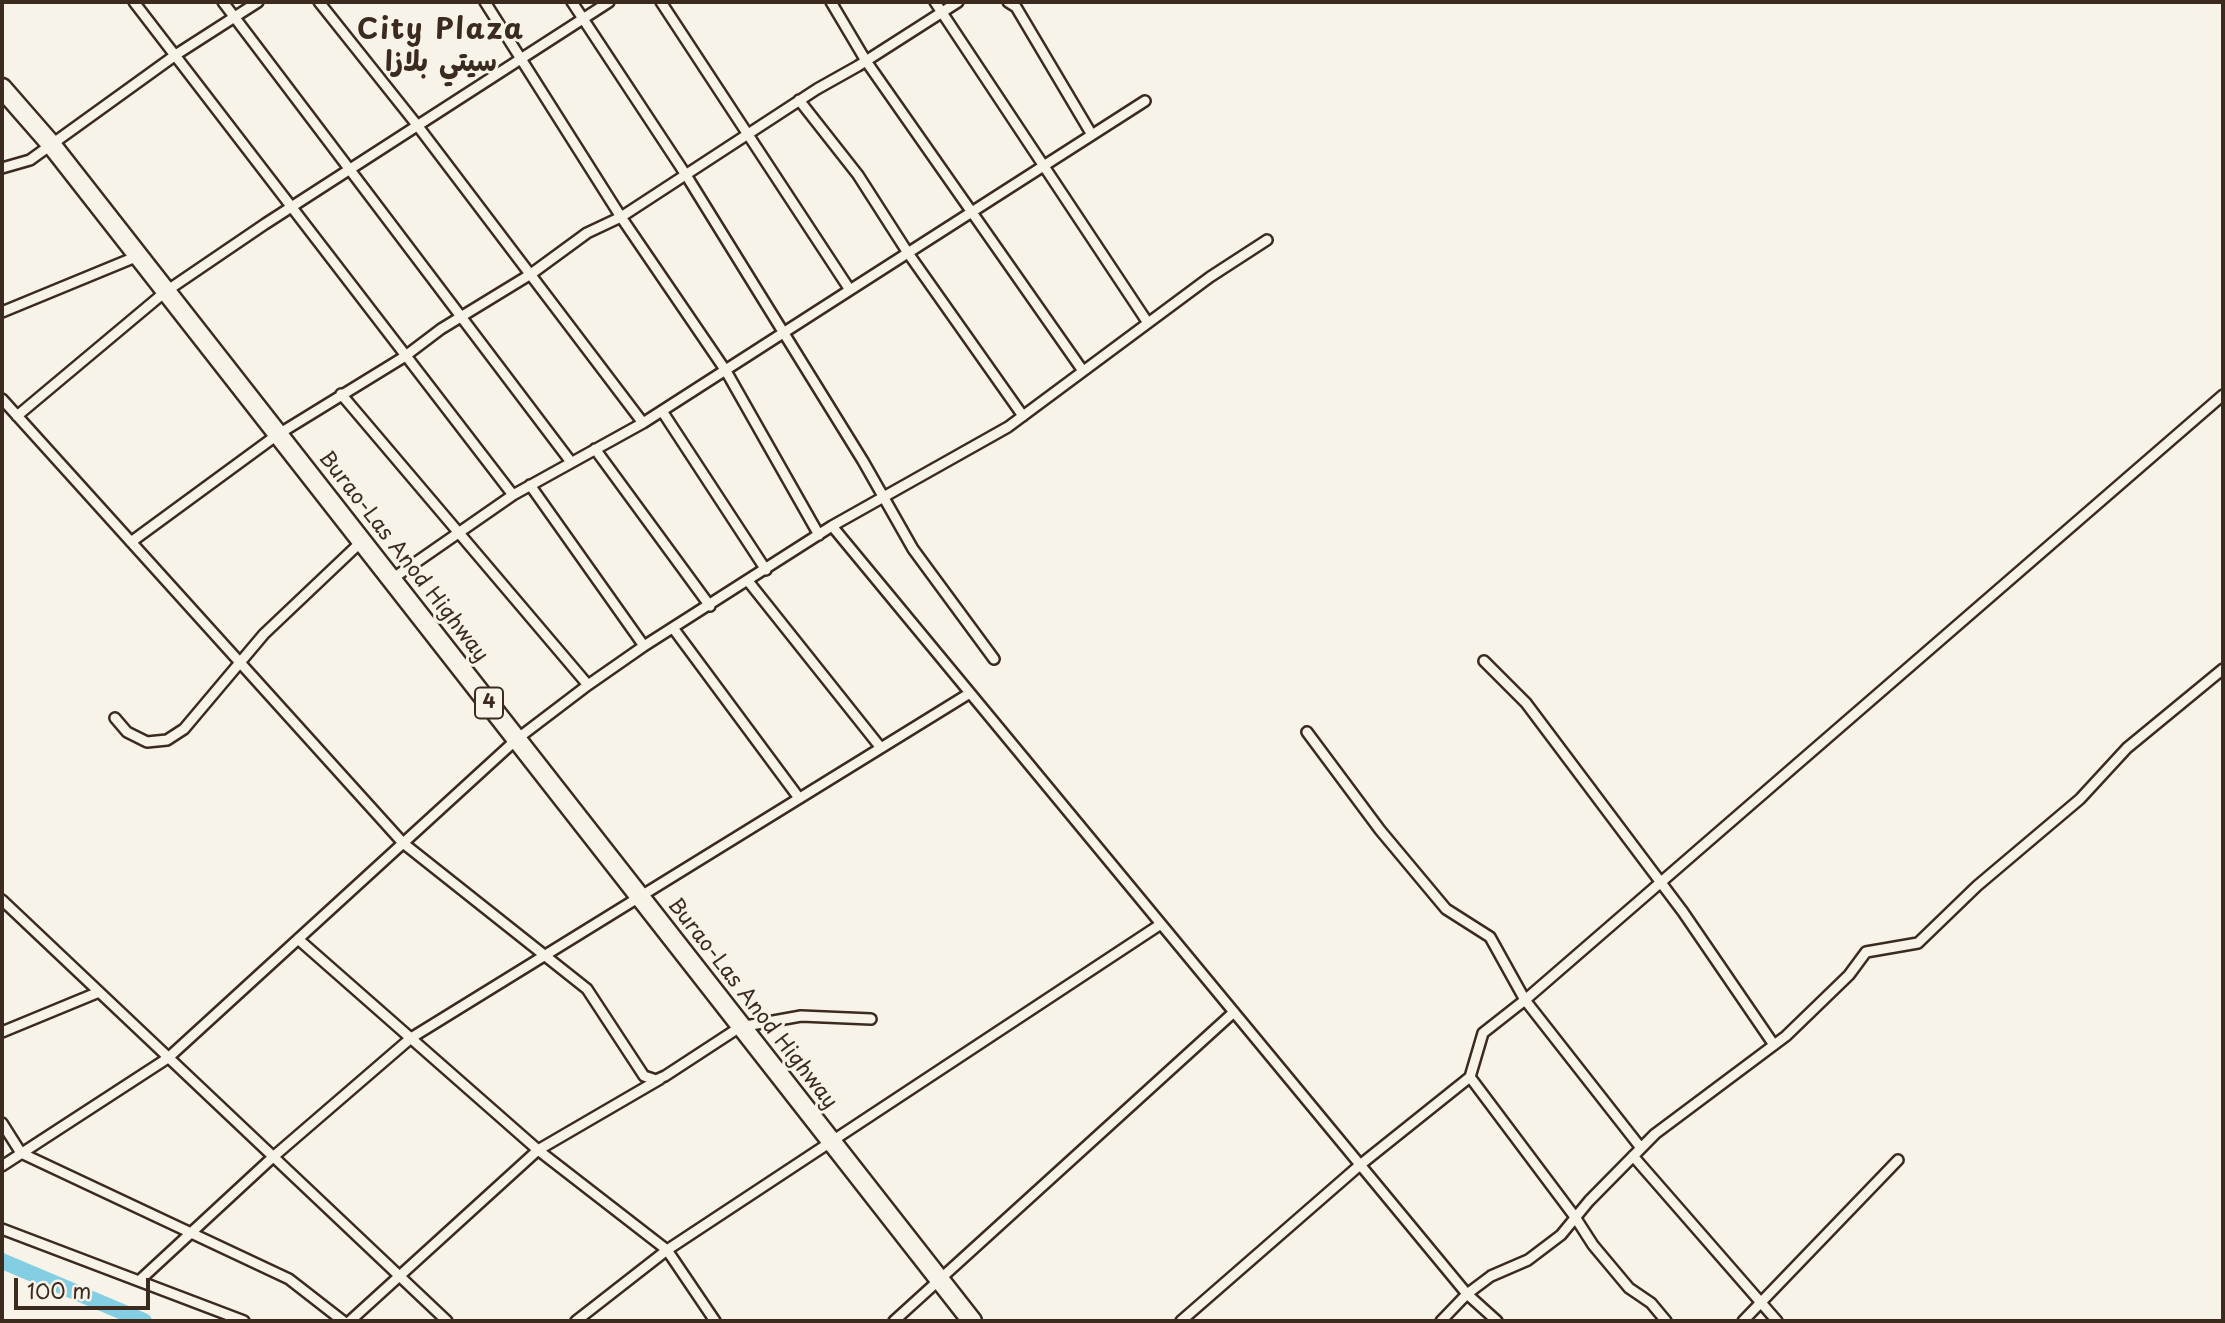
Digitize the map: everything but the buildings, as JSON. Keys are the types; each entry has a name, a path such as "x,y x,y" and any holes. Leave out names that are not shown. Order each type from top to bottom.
{"highway":[{"name":"Burao-Las Anod Highway","path":"2,88 50,143 972,1321"}],"street":[{"path":"134,2 177,54 404,357 513,495"},
{"path":"223,2 571,462"},
{"path":"2,169 30,160 177,54 258,2"},
{"path":"318,2 417,125 643,423"},
{"path":"485,2 621,217 726,371 819,535"},
{"path":"572,2 686,175 913,549 994,659"},
{"path":"17,416 165,292 609,2"},
{"path":"660,2 849,290"},
{"path":"831,2 866,61 1083,371"},
{"path":"935,2 1148,323"},
{"path":"131,542 277,435 404,357 531,274 587,233 621,217 799,100 958,2"},
{"path":"1008,2 1016,7 1092,135"},
{"path":"799,100 858,175 908,253 1023,416"},
{"path":"392,579 513,495 643,423 1145,101"},
{"path":"2,1166 168,1058 517,739 588,685 644,646 832,526 1023,416 1148,323 1267,240"},
{"path":"2,312 138,257"},
{"path":"341,394 588,685"},
{"path":"1181,1321 1360,1165 1469,1077 1483,1032 1525,1000 2223,395"},
{"path":"2,399 403,843 587,989 639,1072 650,1079 665,1076"},
{"path":"662,411 766,570"},
{"path":"595,449 710,606"},
{"path":"530,485 644,646"},
{"path":"832,526 1466,1294 1496,1321"},
{"path":"115,718 135,737 147,742 167,740 199,714 264,634 361,542"},
{"path":"748,581 881,748"},
{"path":"673,628 799,798"},
{"path":"1484,661 1526,703 1660,882 1774,1045"},
{"path":"1441,1321 1466,1294 1491,1276 1528,1261 1561,1235 1633,1156 1709,1091 1774,1045 1849,975 1866,951 1918,943 1978,886 2080,799 2127,748 2223,668"},
{"path":"140,1280 274,1157 411,1038 970,693"},
{"path":"1307,732 1380,830 1446,909 1490,937 1525,1000 1642,1148"},
{"path":"4,906 99,992 447,1321"},
{"path":"576,1321 667,1250 1161,924"},
{"path":"298,939 538,1150 667,1250 715,1321"},
{"path":"2,1032 99,992"},
{"path":"894,1321 1234,1012"},
{"path":"350,1321 538,1150 665,1076 740,1027 802,1016 871,1018"},
{"path":"1469,1077 1575,1217 1593,1245 1629,1288 1651,1303 1666,1321"},
{"path":"2,1123 21,1153 289,1279 343,1321"},
{"path":"1633,1156 1777,1321"},
{"path":"1743,1321 1898,1160"},
{"path":"2,1229 244,1321"}],"waterway":[{"path":"2,1261 144,1321"}],"district":[{"name":"City Plaza سيتي بلازا","path":"441,47"}]}
